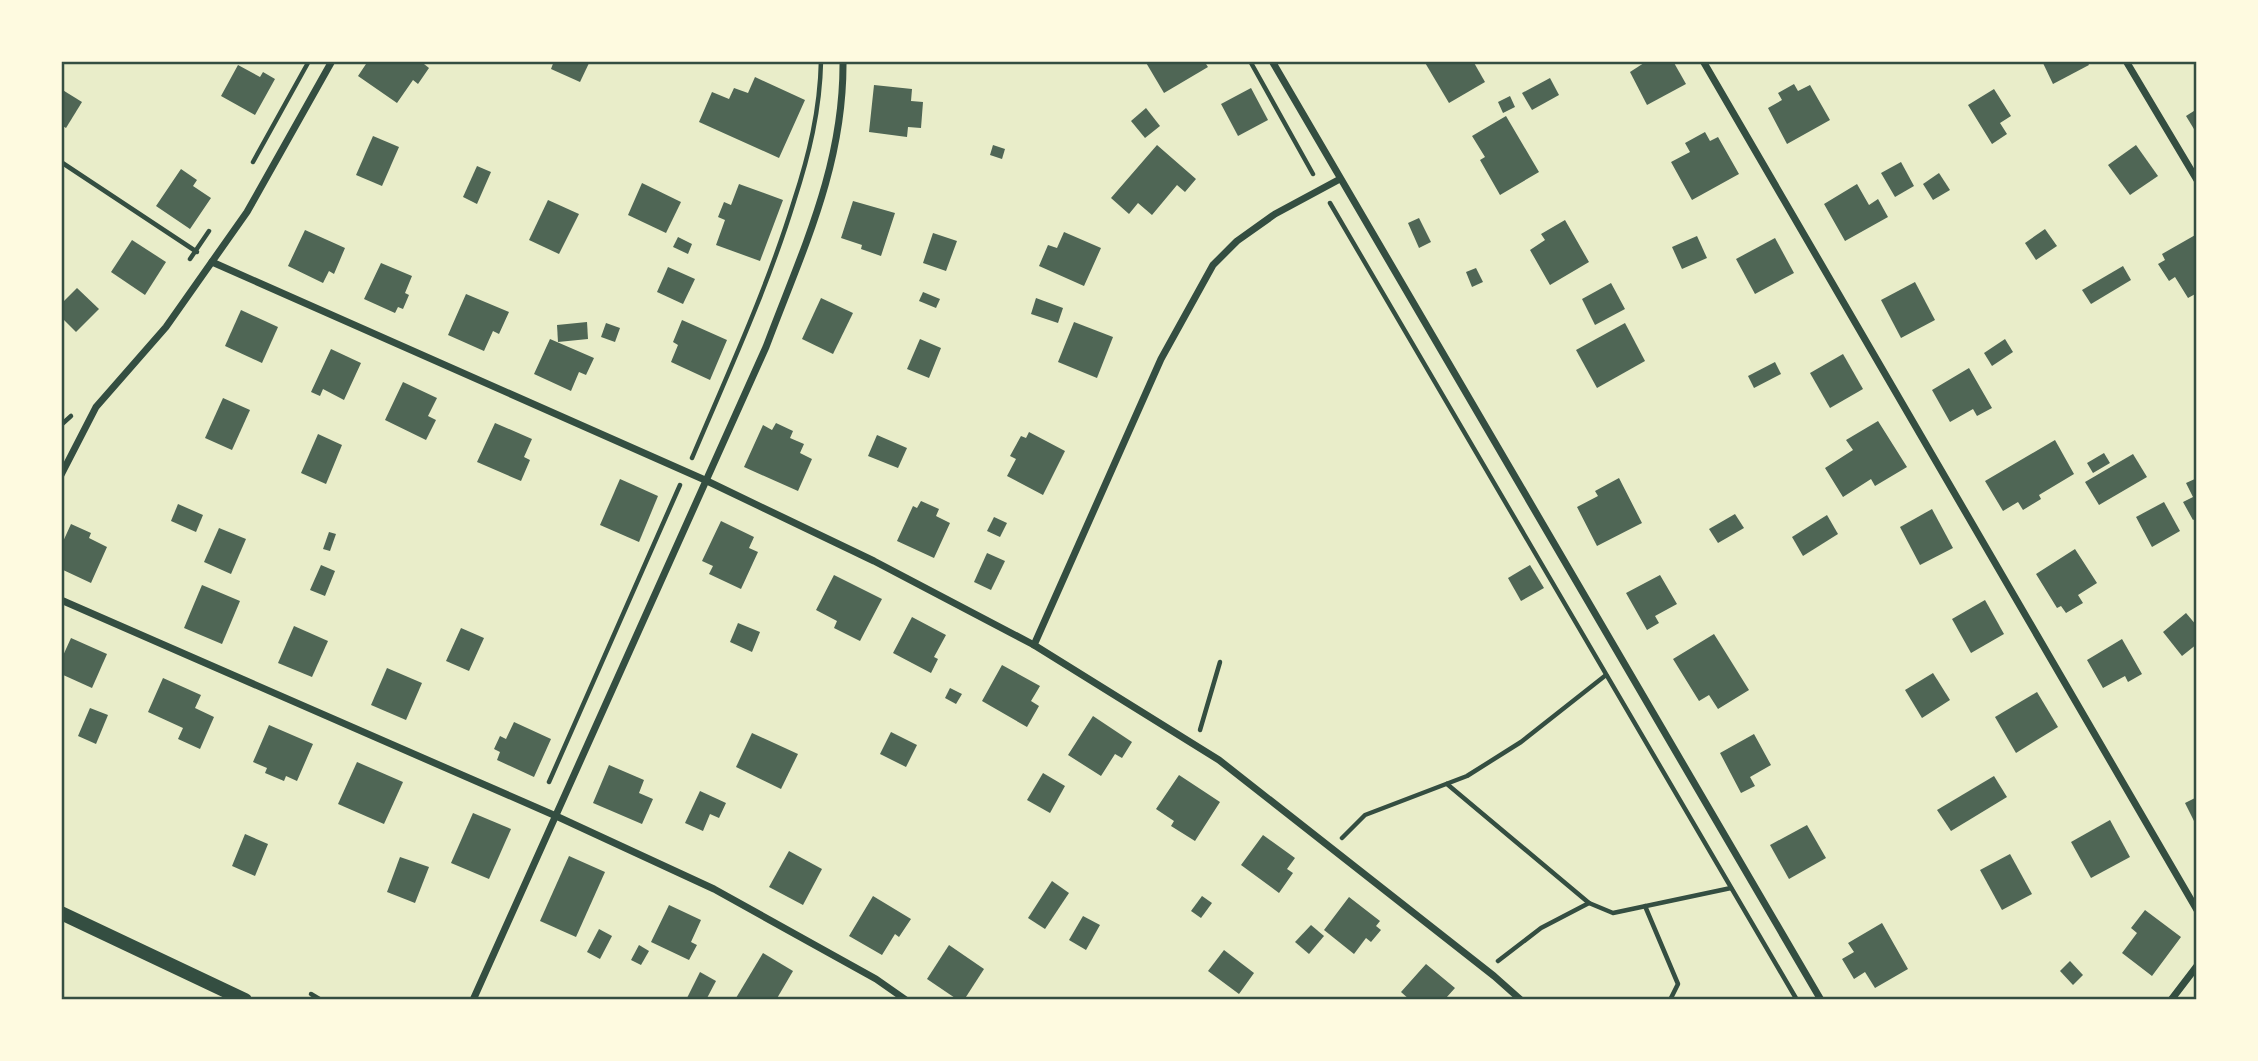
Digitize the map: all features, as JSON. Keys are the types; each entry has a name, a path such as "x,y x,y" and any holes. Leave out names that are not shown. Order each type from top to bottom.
{"main road":[{"path":"61,913 245,1000"}],"street":[{"path":"61,475 96,407 166,327 247,212 332,61"},
{"path":"473,1000 766,347 817,216 837,136 843,61"},
{"path":"1272,61 1821,1000"},
{"path":"1703,61 2197,910"},
{"path":"2126,61 2197,180"},
{"path":"1034,645 1161,359 1213,265 1237,241 1275,214 1340,179"},
{"path":"212,262 686,471 874,561 1034,645 1219,760 1332,847 1521,1000"},
{"path":"61,600 556,816 715,889 876,979 906,1000"},
{"path":"2171,1000 2197,966"}],"path":[{"path":"247,173 309,61"},
{"path":"537,808 778,256 810,151 821,91 821,61"},
{"path":"1250,61 1321,188 1797,1000"},
{"path":"61,162 212,262"},
{"path":"188,262 210,230"},
{"path":"61,425 75,411"},
{"path":"1196,744 1220,662"},
{"path":"1332,847 1365,815 1467,776 1521,742 1606,675"},
{"path":"1447,784 1589,903 1612,913 1731,888"},
{"path":"1486,970 1541,928 1589,903"},
{"path":"1645,906 1678,984 1670,1000"},
{"path":"311,994 321,1000"}],"building":[{"path":"368,61 426,61 424,64 429,68 418,84 413,80 397,103 358,76"},
{"path":"554,61 590,61 580,82 551,69"},
{"path":"1145,61 1204,61 1208,67 1164,93"},
{"path":"1424,61 1473,61 1485,82 1449,103"},
{"path":"1647,61 1673,61 1686,84 1647,105 1630,72"},
{"path":"2042,61 2087,61 2089,65 2053,84"},
{"path":"238,65 260,77 263,72 275,79 255,115 221,96"},
{"path":"755,77 805,100 779,158 699,122 712,92 729,99 734,88 748,93"},
{"path":"1550,78 1559,95 1532,110 1522,93"},
{"path":"1794,84 1798,91 1810,85 1830,120 1787,144 1768,108 1782,100 1778,93"},
{"path":"874,85 912,89 911,101 923,102 921,128 908,127 907,137 869,132"},
{"path":"1251,88 1268,120 1238,136 1221,104"},
{"path":"61,89 82,102 66,128 61,125"},
{"path":"1994,89 2011,116 2000,123 2007,134 1992,144 1968,105"},
{"path":"1510,96 1515,107 1503,113 1498,102"},
{"path":"1146,108 1160,126 1145,138 1131,121"},
{"path":"2197,109 2197,134 2186,116"},
{"path":"1506,116 1539,172 1500,195 1480,160 1485,157 1472,136"},
{"path":"1705,132 1710,141 1718,137 1739,174 1692,200 1671,162 1690,152 1685,143"},
{"path":"373,136 399,147 382,186 356,175"},
{"path":"993,145 1005,149 1002,159 990,155"},
{"path":"1157,145 1196,179 1185,192 1177,185 1152,215 1138,203 1129,214 1111,198"},
{"path":"2136,145 2158,176 2130,195 2108,165"},
{"path":"1901,162 1914,186 1895,197 1881,173"},
{"path":"477,166 491,172 477,204 463,197"},
{"path":"181,169 197,180 193,186 211,198 190,229 156,206"},
{"path":"1939,173 1950,190 1933,200 1923,184"},
{"path":"642,183 681,202 666,233 628,215"},
{"path":"739,184 783,200 760,261 716,245 725,220 718,217 724,202 731,205"},
{"path":"1857,184 1869,205 1878,199 1888,217 1845,241 1824,204"},
{"path":"548,200 579,214 559,254 529,240"},
{"path":"853,201 895,213 881,256 861,249 862,245 841,238"},
{"path":"1419,218 1431,242 1419,248 1408,223"},
{"path":"1565,220 1589,262 1550,285 1530,250 1545,240 1541,234"},
{"path":"2045,229 2057,246 2036,260 2025,243"},
{"path":"305,230 345,248 334,274 329,271 323,283 288,266"},
{"path":"1064,232 1101,248 1084,286 1039,266 1048,245 1057,248"},
{"path":"933,233 957,241 946,271 923,263"},
{"path":"2197,234 2197,293 2188,298 2175,277 2169,281 2158,264 2165,260 2162,254"},
{"path":"1697,236 1707,258 1682,269 1672,247"},
{"path":"678,237 692,244 688,254 673,247"},
{"path":"1775,238 1794,273 1755,294 1736,259"},
{"path":"132,240 166,262 145,295 111,272"},
{"path":"381,263 412,276 405,293 409,295 403,309 398,307 395,313 364,299"},
{"path":"2123,266 2131,280 2091,304 2082,290"},
{"path":"668,267 695,279 683,304 657,292"},
{"path":"1476,268 1483,282 1472,287 1466,272"},
{"path":"1915,282 1935,320 1901,338 1881,300"},
{"path":"1611,283 1625,309 1595,325 1582,299"},
{"path":"77,288 99,309 76,332 61,317 61,304"},
{"path":"923,292 940,299 936,308 919,301"},
{"path":"466,294 509,312 499,334 493,331 484,351 448,335"},
{"path":"821,298 853,313 833,354 802,339"},
{"path":"1036,298 1063,308 1058,323 1031,314"},
{"path":"241,310 278,327 262,363 225,346"},
{"path":"682,320 727,340 710,380 671,362 678,345 673,342"},
{"path":"587,322 588,339 558,342 557,325"},
{"path":"1074,322 1113,337 1097,378 1058,362"},
{"path":"606,323 620,328 615,342 601,337"},
{"path":"1625,323 1645,361 1597,388 1576,350"},
{"path":"550,339 594,358 586,375 579,372 571,391 534,374"},
{"path":"920,339 941,348 929,378 907,369"},
{"path":"2005,339 2013,352 1992,366 1984,353"},
{"path":"331,349 361,363 344,400 323,389 320,396 311,392"},
{"path":"1843,354 1863,389 1830,408 1810,373"},
{"path":"1775,362 1781,374 1754,388 1748,376"},
{"path":"1969,368 1992,408 1977,416 1973,409 1950,422 1932,390"},
{"path":"403,382 437,398 428,416 436,420 426,440 385,420"},
{"path":"223,398 250,410 232,450 205,438"},
{"path":"1878,421 1907,467 1875,486 1871,479 1843,497 1825,468 1853,450 1846,440"},
{"path":"495,423 532,439 524,457 530,460 521,481 477,462"},
{"path":"776,423 793,431 790,438 804,444 800,453 812,459 798,491 744,467 763,425 772,430"},
{"path":"1029,432 1065,451 1043,495 1007,476 1016,459 1010,456 1021,436 1026,438"},
{"path":"318,434 342,445 326,484 301,473"},
{"path":"877,435 907,448 898,468 868,456"},
{"path":"2055,440 2074,474 2039,495 2041,499 2023,510 2018,502 2003,511 1985,481"},
{"path":"2104,453 2110,463 2093,473 2087,463"},
{"path":"2133,454 2147,477 2099,505 2085,482"},
{"path":"1619,478 1642,523 1597,546 1577,507 1598,496 1595,491"},
{"path":"2197,478 2197,518 2193,520 2183,502 2193,497 2186,483"},
{"path":"620,479 658,496 639,542 600,525"},
{"path":"921,501 939,509 936,516 950,523 934,558 897,541 913,506 917,508"},
{"path":"2164,502 2180,531 2152,547 2136,517"},
{"path":"178,504 203,515 196,532 171,521"},
{"path":"1932,509 1953,548 1920,565 1900,527"},
{"path":"1735,514 1744,528 1718,543 1709,529"},
{"path":"1827,515 1838,534 1803,556 1792,537"},
{"path":"994,517 1007,523 1000,537 987,531"},
{"path":"721,521 754,537 749,548 758,552 741,589 709,574 713,566 702,561"},
{"path":"71,524 91,533 89,538 107,547 91,583 61,569 61,546"},
{"path":"219,528 246,539 231,574 204,562"},
{"path":"329,532 336,534 330,551 323,549"},
{"path":"2075,549 2097,583 2078,595 2083,603 2066,613 2061,606 2057,608 2036,574"},
{"path":"987,553 1005,561 991,590 974,582"},
{"path":"321,565 335,571 325,596 310,590"},
{"path":"1530,565 1544,588 1521,601 1508,578"},
{"path":"834,575 882,599 860,641 834,628 837,621 816,610"},
{"path":"1660,575 1677,604 1655,616 1659,623 1647,630 1626,593"},
{"path":"202,585 240,601 222,644 184,628"},
{"path":"1985,600 2004,634 1971,653 1952,619"},
{"path":"2186,613 2197,626 2197,644 2182,656 2163,632"},
{"path":"912,617 946,635 934,657 938,659 931,673 893,653"},
{"path":"738,623 760,632 752,652 730,642"},
{"path":"294,626 328,641 312,677 278,663"},
{"path":"461,628 484,638 469,671 446,661"},
{"path":"1714,634 1749,690 1718,709 1709,695 1699,701 1673,659"},
{"path":"71,638 107,654 92,688 61,674 61,660"},
{"path":"2122,639 2142,674 2128,682 2125,676 2103,688 2087,660"},
{"path":"1002,665 1040,686 1031,701 1039,706 1027,727 982,701"},
{"path":"387,668 422,683 406,720 371,705"},
{"path":"1933,673 1950,700 1922,718 1905,690"},
{"path":"163,678 201,695 195,708 214,717 200,749 178,739 183,728 148,712"},
{"path":"950,688 962,694 956,704 945,698"},
{"path":"2037,692 2058,727 2016,753 1995,717"},
{"path":"90,708 108,715 96,744 78,736"},
{"path":"1093,716 1132,742 1122,758 1115,754 1101,776 1068,755"},
{"path":"514,722 551,739 534,777 497,760 500,752 494,749 500,736 506,739"},
{"path":"269,725 313,744 297,781 286,776 284,781 265,773 267,768 253,762"},
{"path":"891,732 917,745 906,767 880,754"},
{"path":"752,733 798,754 781,789 736,767"},
{"path":"1754,734 1771,765 1750,777 1755,786 1741,793 1720,753"},
{"path":"357,762 403,782 384,824 338,804"},
{"path":"609,765 644,780 639,793 653,799 642,824 593,803"},
{"path":"1043,773 1065,786 1050,813 1027,800"},
{"path":"1179,775 1220,802 1195,841 1171,826 1174,821 1156,809"},
{"path":"1994,776 2007,797 1951,831 1937,810"},
{"path":"700,791 726,803 719,818 710,814 703,831 685,823"},
{"path":"2197,797 2197,827 2185,803"},
{"path":"473,813 511,829 489,879 451,863"},
{"path":"2110,820 2130,857 2091,878 2071,842"},
{"path":"1807,825 1826,858 1789,879 1770,845"},
{"path":"245,834 268,844 255,876 232,866"},
{"path":"1263,835 1295,858 1287,869 1293,873 1279,893 1241,865"},
{"path":"789,851 822,869 803,905 769,887"},
{"path":"2010,854 2032,894 2002,910 1980,870"},
{"path":"569,856 605,872 576,937 540,921"},
{"path":"400,857 429,867 415,903 387,892"},
{"path":"1052,881 1069,893 1045,929 1028,918"},
{"path":"873,896 911,919 899,937 895,934 882,955 849,936"},
{"path":"1202,896 1212,903 1201,918 1191,911"},
{"path":"1349,897 1380,921 1376,926 1381,930 1371,942 1366,938 1354,954 1324,930"},
{"path":"669,905 701,920 691,942 697,945 689,960 651,942"},
{"path":"2145,910 2181,937 2152,976 2122,953 2137,933 2131,928"},
{"path":"1083,916 1100,925 1086,950 1069,940"},
{"path":"1882,923 1908,969 1875,988 1865,972 1854,979 1842,959 1854,952 1848,943"},
{"path":"1311,925 1324,936 1309,954 1295,942"},
{"path":"599,929 612,936 600,959 587,952"},
{"path":"639,945 649,951 641,965 631,960"},
{"path":"949,945 984,969 964,1000 958,1000 927,979"},
{"path":"1224,950 1254,973 1239,994 1208,971"},
{"path":"763,953 793,971 776,1000 739,1000 736,998"},
{"path":"2070,961 2083,975 2073,985 2060,971"},
{"path":"1426,964 1455,988 1446,998 1448,1000 1410,1000 1401,992"},
{"path":"700,972 716,981 706,1000 686,1000"}]}
